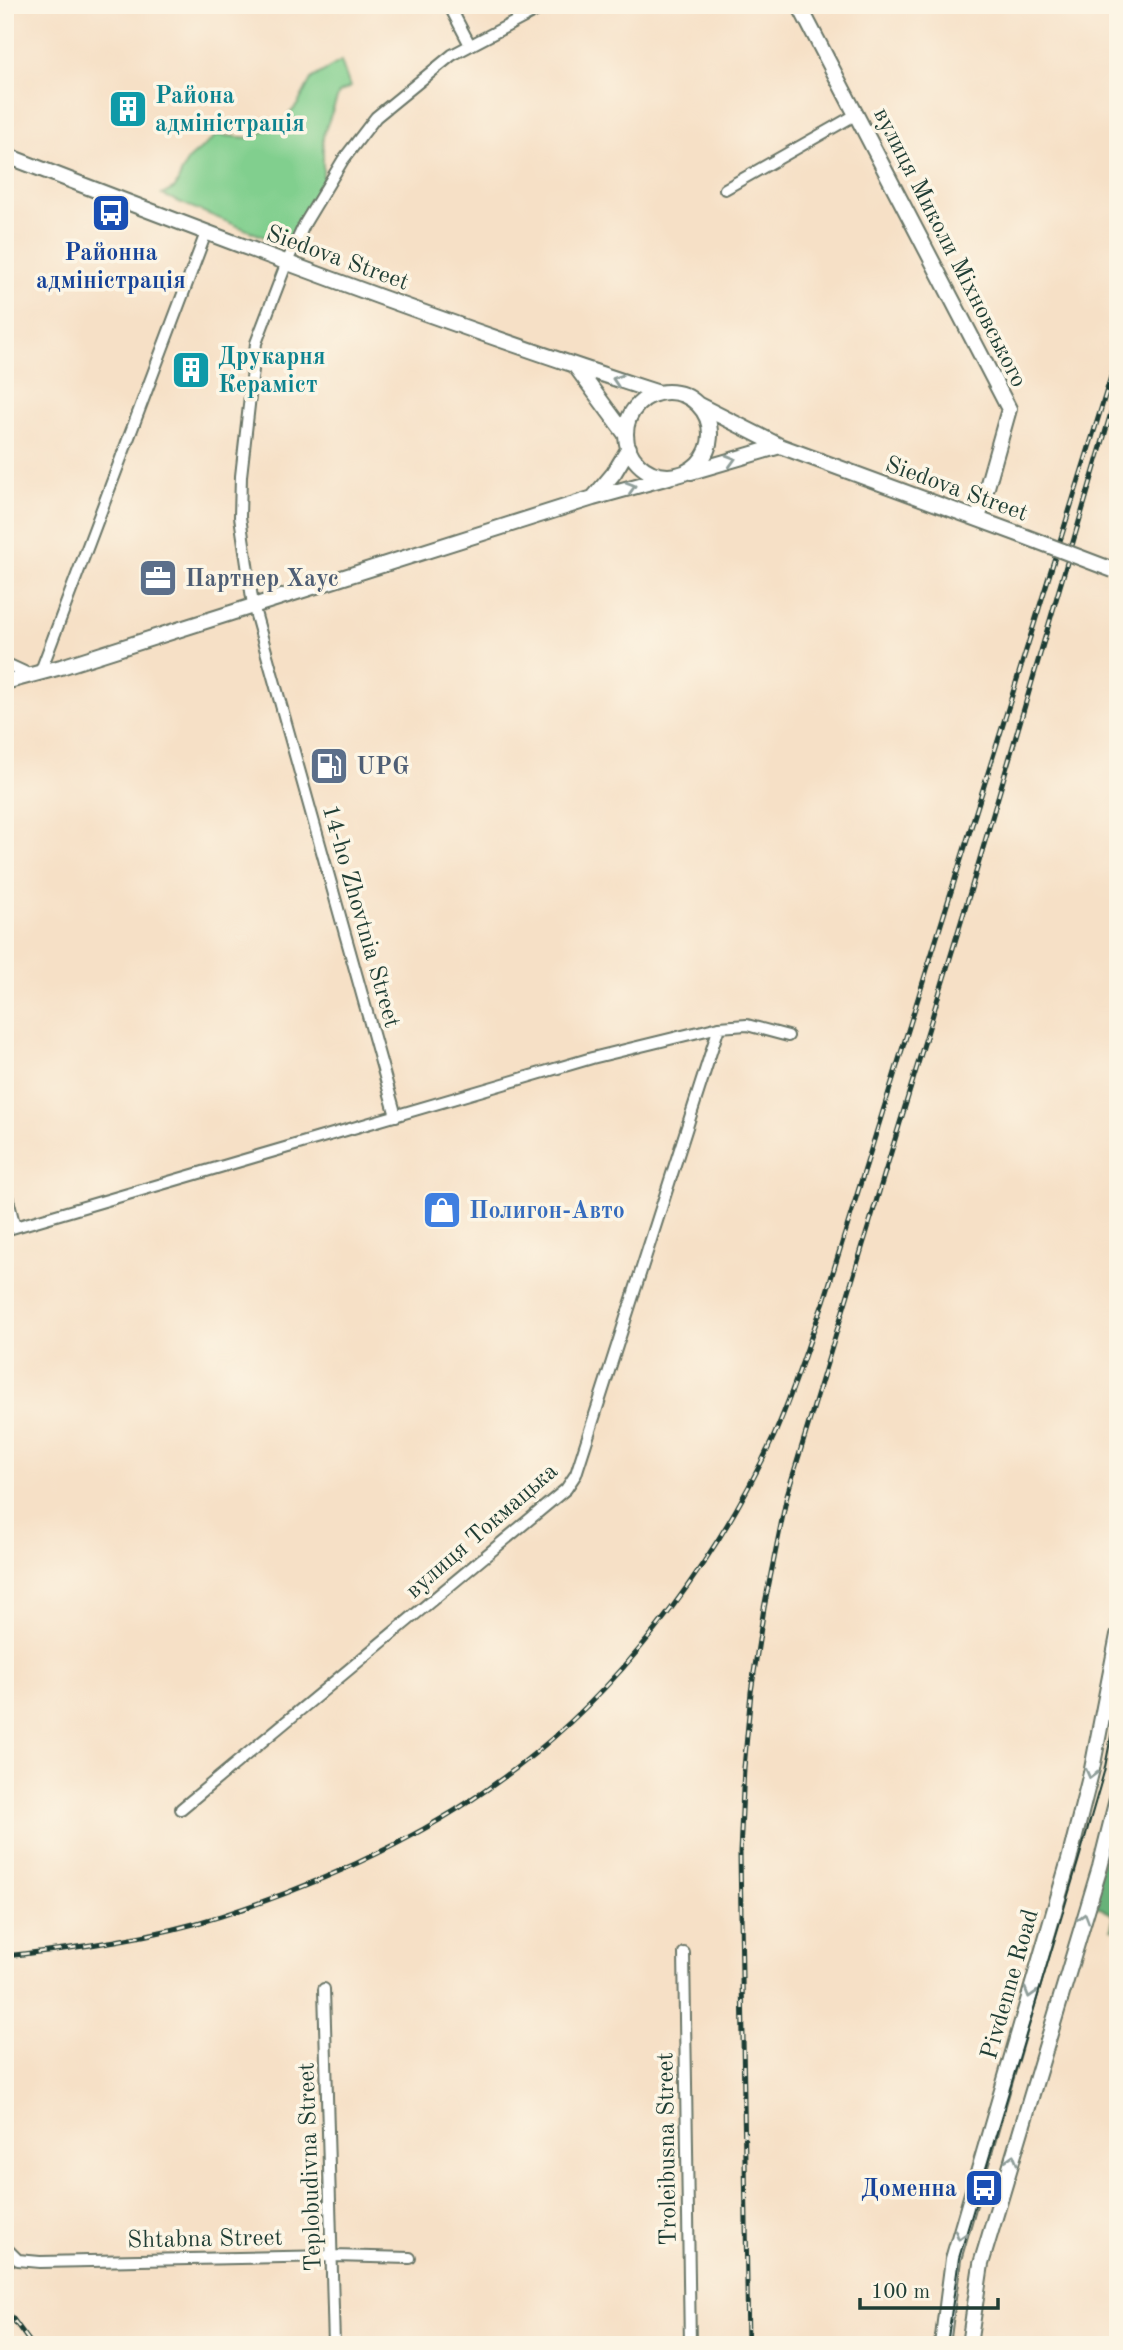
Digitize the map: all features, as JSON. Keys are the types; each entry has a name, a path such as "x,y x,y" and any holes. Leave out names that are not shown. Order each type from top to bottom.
{"main road":[{"name":"вулиця Миколи Міхновського","path":"799,5 1009,409 978,519"},
{"name":"Siedova Street","path":"5,155 206,233 575,366 659,393"},
{"path":"575,366 627,442 635,460 656,475 676,475 694,468 709,445 710,431 707,417 699,405 687,397 674,392 659,393 646,399 635,408 628,421 627,442 614,473 593,498"},
{"name":"Siedova Street","path":"699,405 780,446 1116,571"},
{"path":"5,682 593,498 780,446"},
{"name":"Pivdenne Road","path":"942,2345 953,2259 1069,1860 1092,1769 1118,1635"},
{"path":"969,2345 981,2264 1100,1867 1118,1795"}],"street":[{"path":"449,5 470,45"},
{"name":"14-ho Zhovtnia Street","path":"396,1116 253,605 240,516 241,476 256,343 286,262 305,223 343,160 376,117 452,55 547,5"},
{"path":"725,189 857,114"},
{"path":"5,663 35,674 206,233"},
{"path":"5,1188 10,1228 592,1058 719,1027 747,1025 788,1035"},
{"name":"вулиця Токмацька","path":"181,1809 566,1489 576,1474 719,1027"},
{"name":"Troleibusna Street","path":"684,1953 690,2345"},
{"name":"Teplobudivna Street","path":"324,1989 334,2345"},
{"name":"Shtabna Street","path":"5,2247 18,2260 40,2262 333,2256 410,2258"}],"green space":[{"path":"341,61 350,87 339,93 323,136 323,182 286,246 162,195 175,188 187,161 217,135 250,138 282,123 298,104 311,79"},
{"path":"1118,1795 1118,1932 1111,1928 1114,1915 1092,1904"}],"tram line":[{"path":"947,2345 959,2258 1104,1772 1118,1701"}],"railway":[{"path":"5,1956 87,1946 195,1924 263,1902 345,1869 424,1829 499,1781 571,1722 639,1649 700,1568 727,1525 773,1438 824,1301 1118,354"},
{"path":"748,2345 740,1853 751,1692 764,1608 787,1495 971,889 1118,389"},
{"path":"5,2308 32,2345"}],"place":[{"name":"Района адміністрація","path":"128,109"},
{"name":"Районна адміністрація","path":"111,213"},
{"name":"Друкарня Кераміст","path":"191,370"},
{"name":"Партнер Хаус","path":"158,578"},
{"name":"UPG","path":"329,766"},
{"name":"Полигон-Авто","path":"442,1210"},
{"name":"Доменна","path":"984,2188"}]}
